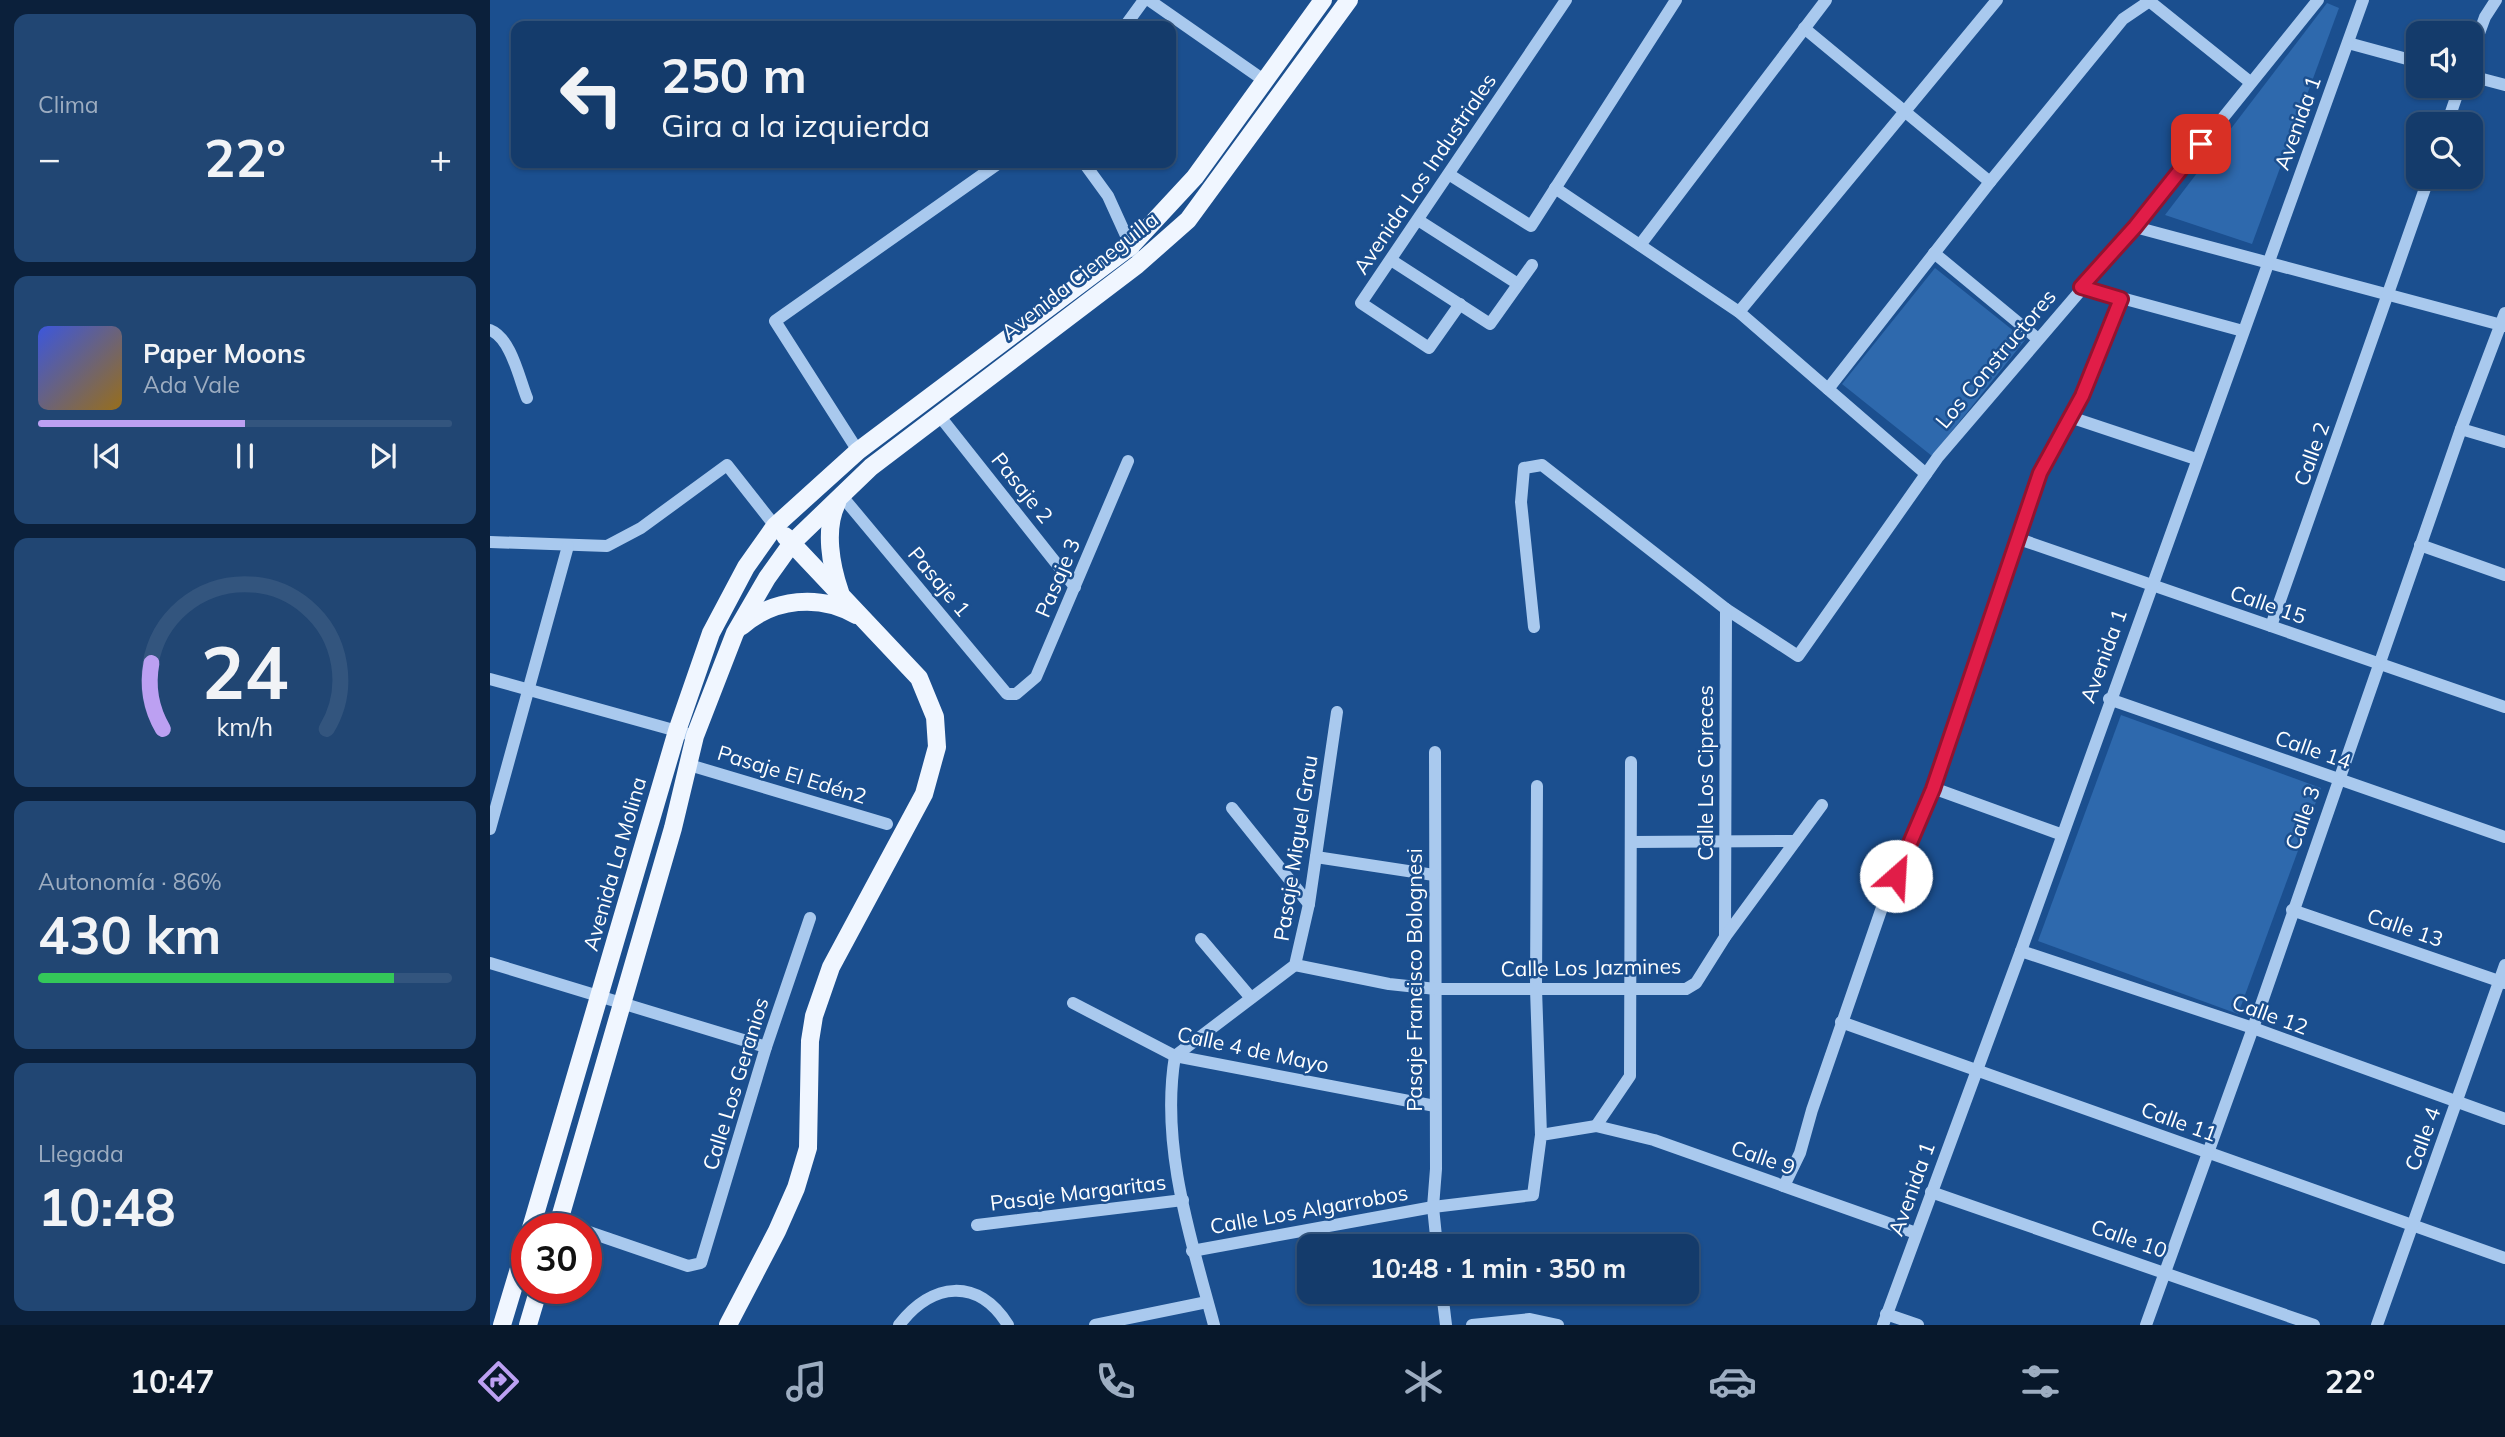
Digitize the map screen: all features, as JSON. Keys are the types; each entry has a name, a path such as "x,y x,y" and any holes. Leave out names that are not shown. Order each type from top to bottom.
{"main road":[{"name":"Avenida Cieneguilla","path":"775,526 858,451 1131,246 1195,177 1323,0"},
{"name":"Avenida Cieneguilla","path":"792,543 841,495 937,414 1137,265 1188,220 1349,0"},
{"path":"841,495 833,511 831,550 842,595"},
{"path":"727,1325 777,1231 796,1188 808,1148 812,1029 831,967 924,794 935,763 936,730 926,690 919,678 775,526"},
{"name":"Avenida La Molina","path":"535,1213 600,996 686,734 711,633 728,598 775,526"},
{"name":"Avenida La Molina","path":"562,1213 673,828 687,764 686,734 735,633 792,543"},
{"path":"735,633 758,614 800,601 828,603 865,621"},
{"path":"502,1325 511,1295"},
{"path":"528,1325 534,1304"}],"street":[{"path":"1129,21 1147,0 1265,81"},
{"name":"Avenida Los Industriales","path":"1460,304 1429,348 1361,303 1566,0"},
{"path":"1450,175 1531,226 1676,0"},
{"path":"1640,245 1826,0"},
{"path":"1739,312 1997,0"},
{"path":"1828,388 2123,19 2149,0 2250,82"},
{"name":"Los Constructores","path":"1726,609 1798,656 1926,474 2081,287 2135,227 2318,0"},
{"name":"Avenida 1","path":"1885,1320 2021,951 2060,834 2362,0"},
{"path":"2483,22 2496,0"},
{"path":"1804,28 1990,182"},
{"path":"2348,43 2406,59"},
{"path":"2483,79 2505,85"},
{"path":"858,451 775,321 992,168"},
{"path":"1088,168 1108,196 1137,265"},
{"path":"1555,188 1739,312 1926,474"},
{"path":"2390,295 2425,189"},
{"path":"1418,220 1518,284"},
{"path":"2135,227 2390,295 2504,322"},
{"path":"1934,253 2038,339"},
{"path":"1391,260 1490,324 1532,265"},
{"path":"2081,287 2243,331"},
{"name":"Calle 2","path":"2271,626 2390,295"},
{"path":"1784,1186 1806,1137 1812,1110 1841,1022 1887,893 1906,857 1933,789 2040,473 2099,359 2121,299"},
{"name":"Calle 3","path":"2146,1325 2253,1028 2461,429 2504,322"},
{"path":"490,330 500,336 506,346 527,398"},
{"name":"Pasaje 2","path":"937,414 1075,587"},
{"path":"2070,417 2196,459"},
{"path":"2461,429 2505,442"},
{"name":"Pasaje 3","path":"1007,694 1016,694 1037,677 1128,461"},
{"path":"490,542 607,545 629,534 727,465 775,526"},
{"path":"1534,627 1521,502 1524,468 1542,465 1726,609"},
{"name":"Pasaje 1","path":"841,495 1007,694"},
{"name":"Calle 15","path":"2019,539 2505,707"},
{"path":"2420,545 2505,575"},
{"path":"490,829 568,546"},
{"name":"Calle Los Cipreces","path":"1725,937 1726,609"},
{"path":"490,679 686,734"},
{"name":"Calle 14","path":"2109,699 2505,837"},
{"name":"Pasaje Miguel Grau","path":"1175,1056 1295,965 1309,904 1337,712"},
{"name":"Pasaje Francisco Bolognesi","path":"1436,752 1433,1207 1436,1234"},
{"path":"1537,786 1536,989 1541,1136 1597,1126 1630,1076 1632,762"},
{"name":"Pasaje El Edén2","path":"687,764 887,824"},
{"path":"1933,789 2060,834"},
{"name":"Calle Los Jazmines","path":"1295,965 1389,984 1436,989 1691,988 1822,805"},
{"path":"1231,808 1309,904"},
{"path":"1632,842 1795,841"},
{"path":"1316,857 1434,875"},
{"name":"Calle 13","path":"2292,910 2502,982"},
{"name":"Calle Los Geranios","path":"602,1236 688,1266 701,1263 766,1047 810,918"},
{"path":"1201,939 1251,998"},
{"name":"Calle 12","path":"2021,951 2253,1028 2457,1104 2505,1119"},
{"path":"490,963 766,1047"},
{"name":"Calle 4","path":"2377,1325 2502,982 2505,965"},
{"name":"Calle 4 de Mayo","path":"1073,1003 1175,1056 1435,1106"},
{"name":"Calle 11","path":"1841,1022 2505,1258"},
{"path":"1175,1056 1170,1109 1183,1200 1192,1251 1214,1325"},
{"name":"Calle 9","path":"1597,1126 1654,1140 1916,1233"},
{"name":"Calle Los Algarrobos","path":"1192,1251 1433,1207 1533,1195 1541,1136"},
{"name":"Calle 10","path":"1931,1192 2314,1325"},
{"name":"Pasaje Margaritas","path":"977,1225 1183,1200"},
{"path":"900,1325 925,1302 948,1290 964,1289 995,1308 1008,1325"},
{"path":"1095,1325 1208,1301"},
{"path":"1443,1304 1446,1325"},
{"path":"1472,1325 1530,1319 1558,1325"},
{"path":"1885,1320 1918,1325"}],"shaded area":[{"path":"2327,3 2339,8 2252,244 2165,215"},
{"path":"1935,268 2025,340 1932,456 1842,384"},
{"path":"2121,715 2321,788 2238,1014 2038,941"}],"route":[{"path":"1896,876 1933,789 2040,473 2082,396 2121,299 2081,287 2135,227 2201,144"}]}
